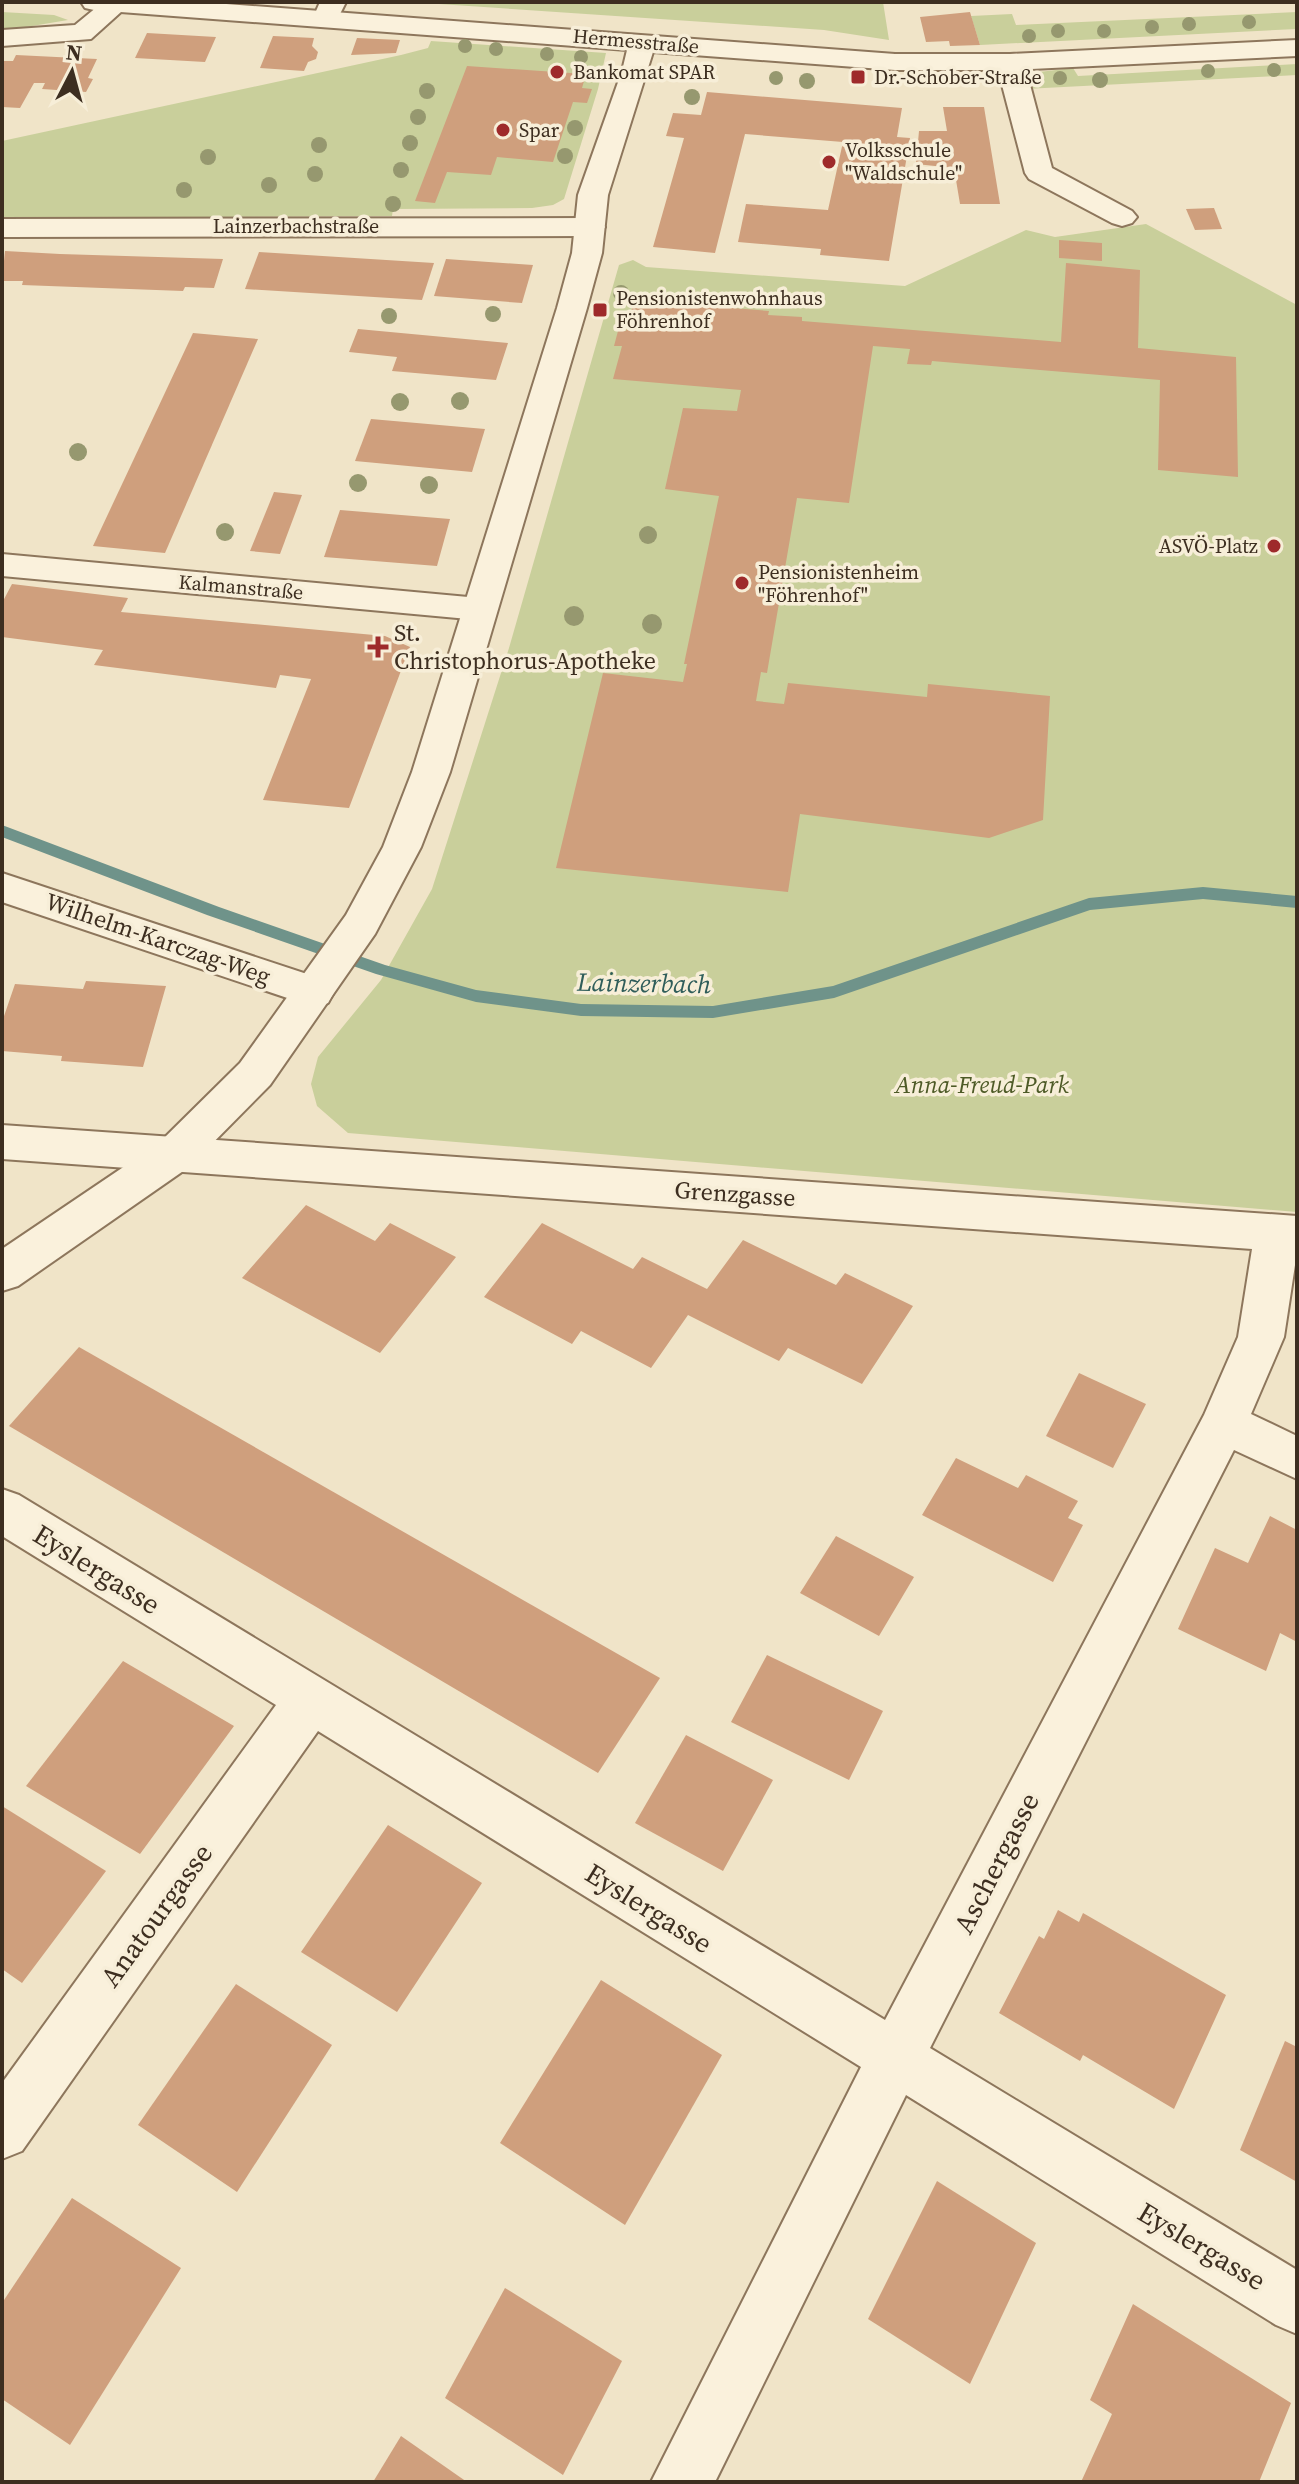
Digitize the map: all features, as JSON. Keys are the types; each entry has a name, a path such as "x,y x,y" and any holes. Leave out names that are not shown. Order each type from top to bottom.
{"street":[{"name":"Hermesstraße","path":"2,38 82,33 106,3 329,10 895,62 1010,62 1297,48"},
{"path":"2,1273 174,1155 255,1074 361,924 407,835 431,772 572,308 587,253 593,195 636,71 642,41"},
{"path":"1010,62 1039,173 1122,217"},
{"name":"Lainzerbachstraße","path":"2,228 590,227"},
{"name":"Kalmanstraße","path":"2,565 479,609"},
{"name":"Wilhelm-Karczag-Weg","path":"2,887 317,988"},
{"name":"Grenzgasse","path":"2,1142 1287,1234"},
{"name":"Aschergasse","path":"682,2482 894,2060 1224,1423 1261,1337 1287,1234"},
{"path":"1224,1423 1297,1458"},
{"name":"Eyslergasse","path":"2,1510 894,2060 1297,2304"},
{"name":"Anatourgasse","path":"2,2131 310,1700"}],"green space":[{"path":"409,2 883,2 889,40 824,30"},
{"path":"2,12 54,15 68,20 2,31"},
{"path":"1297,12 1297,29 980,45 971,16 1012,14 1016,25"},
{"path":"431,41 606,53 564,199 553,205 532,208 393,209 392,216 2,218 2,141 401,55 428,48"},
{"path":"1297,64 1297,75 1025,89 1022,74 1073,68 1078,76"},
{"name":"Anna-Freud-Park","path":"1146,224 1297,305 1297,1212 348,1133 317,1106 311,1084 318,1057 381,980 432,889 509,648 619,265 633,260 646,267 905,286 1026,230 1055,237"}],"building":[{"path":"970,12 980,45 950,46 949,41 926,42 920,17"},
{"path":"147,33 216,37 205,62 135,58"},
{"path":"273,36 314,38 312,46 318,52 316,59 308,62 304,71 260,68"},
{"path":"357,38 400,40 396,53 351,55"},
{"path":"16,55 97,59 88,78 93,79 86,92 42,89 45,83 34,83 20,108 2,107 2,61 13,61"},
{"name":"Spar","path":"467,66 586,74 582,88 592,89 587,103 573,102 553,162 497,157 491,175 447,172 435,203 415,201"},
{"name":"Volksschule \"Waldschule\"","path":"707,92 902,108 897,137 910,138 889,261 820,255 821,249 738,242 746,204 828,210 843,142 745,134 715,253 653,247 684,138 666,136 673,113 701,115"},
{"path":"943,107 984,107 1000,204 960,204 954,168 916,164 919,131 947,131"},
{"path":"1214,208 1222,229 1195,230 1186,209"},
{"path":"1059,240 1102,243 1102,261 1059,258"},
{"path":"5,251 223,259 214,288 185,287 183,291 22,285 23,281 2,281"},
{"path":"259,252 434,263 422,300 245,289"},
{"path":"446,259 533,265 522,303 434,296"},
{"name":"Pensionistenheim \"Föhrenhof\"","path":"1066,263 1140,270 1138,348 1236,357 1238,477 1158,470 1160,380 932,361 931,365 907,364 910,349 873,346 849,503 797,498 767,673 761,672 756,701 784,704 788,683 927,697 928,684 1050,696 1043,820 989,838 800,814 788,892 556,868 603,673 683,682 687,664 684,664 719,496 665,489 683,408 737,411 741,390 613,379 622,346 614,346 618,331 626,331 634,300 769,311 768,315 802,317 802,321 1061,342"},
{"path":"358,329 508,343 496,380 392,371 397,357 349,352"},
{"path":"193,333 258,339 165,553 93,546"},
{"path":"371,419 485,429 472,472 355,461"},
{"path":"274,492 302,495 280,554 250,551"},
{"path":"340,510 450,519 437,566 324,557"},
{"path":"12,584 128,598 121,612 385,636 410,647 349,808 263,800 311,679 280,675 276,688 94,665 103,650 2,637 2,603"},
{"path":"86,981 166,986 143,1067 61,1061 62,1056 2,1051 2,1022 15,984 83,989"},
{"path":"306,1205 375,1241 390,1223 456,1257 380,1353 242,1278"},
{"path":"542,1223 633,1269 642,1257 707,1289 743,1240 836,1285 845,1273 913,1306 862,1384 788,1348 779,1361 688,1315 651,1368 581,1331 572,1344 484,1297"},
{"path":"79,1347 660,1678 598,1773 9,1426"},
{"path":"1079,1373 1146,1404 1113,1468 1046,1436"},
{"path":"956,1458 1018,1488 1026,1475 1078,1501 1068,1518 1083,1525 1053,1582 922,1515"},
{"path":"1270,1516 1297,1530 1297,1642 1280,1633 1266,1671 1178,1629 1215,1548 1248,1563"},
{"path":"836,1536 914,1577 879,1636 800,1593"},
{"path":"767,1655 883,1711 849,1780 731,1722"},
{"path":"123,1661 234,1726 140,1854 26,1786"},
{"path":"686,1735 773,1780 723,1871 635,1823"},
{"path":"2,1806 106,1871 22,1983 2,1969"},
{"path":"388,1825 482,1883 397,2012 301,1952"},
{"path":"1058,1910 1079,1922 1083,1913 1226,1995 1174,2109 1083,2055 1080,2061 999,2013 1039,1936 1044,1939"},
{"path":"601,1980 722,2055 625,2225 500,2143"},
{"path":"236,1984 332,2045 237,2192 138,2125"},
{"path":"1285,2041 1297,2047 1297,2182 1240,2150"},
{"path":"937,2181 1036,2243 970,2384 868,2319"},
{"path":"72,2198 181,2268 70,2445 2,2399 2,2303"},
{"path":"505,2288 622,2361 563,2475 445,2398"},
{"path":"1133,2304 1291,2403 1259,2482 1081,2482 1112,2414 1090,2400"},
{"path":"401,2436 467,2482 373,2482"}],"waterway":[{"name":"Lainzerbach","path":"2,831 213,911 382,970 476,996 581,1010 713,1012 834,992 1089,904 1203,893 1297,902"}],"place":[{"name":"Bankomat SPAR","path":"557,72"},
{"name":"Dr.-Schober-Straße","path":"858,77"},
{"name":"Spar","path":"503,130"},
{"name":"Volksschule \"Waldschule\"","path":"829,162"},
{"name":"Pensionistenwohnhaus Föhrenhof","path":"600,310"},
{"name":"ASVÖ-Platz","path":"1274,546"},
{"name":"Pensionistenheim \"Föhrenhof\"","path":"742,583"},
{"name":"St. Christophorus-Apotheke","path":"378,647"}]}
